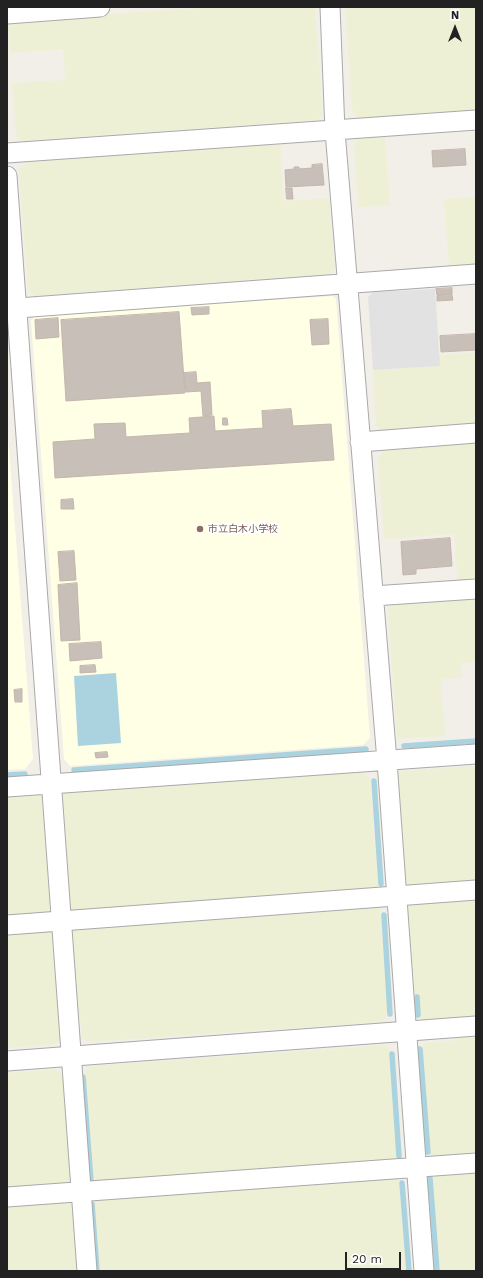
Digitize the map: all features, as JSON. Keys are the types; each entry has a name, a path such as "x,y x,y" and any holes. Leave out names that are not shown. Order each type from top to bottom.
{"street":[{"path":"7,14 100,7"},
{"path":"330,7 335,131 387,761 424,1271"},
{"path":"7,153 476,120"},
{"path":"7,176 18,308 87,1271"},
{"path":"18,308 476,274"},
{"path":"360,442 476,433"},
{"path":"373,596 476,589"},
{"path":"7,787 476,754"},
{"path":"7,925 476,890"},
{"path":"7,1061 476,1026"},
{"path":"7,1197 476,1163"}],"shaded area":[{"path":"215,7 315,7 323,113 318,120 22,141 16,136 12,83 65,80 63,49 10,53 8,27 15,20"},
{"path":"345,7 476,7 476,111 361,120 352,110"},
{"path":"385,137 390,205 358,207 354,143 359,138"},
{"path":"280,144 284,201 329,198 335,268 329,274 34,296 28,290 19,170 26,162"},
{"path":"476,197 476,264 449,266 444,199"},
{"path":"435,289 440,366 373,370 368,297 373,292"},
{"name":"市立白木小学校","path":"333,296 336,299 370,738 363,745 70,766 64,759 31,321 36,315"},
{"path":"476,353 476,429 385,436 376,425 373,370 439,366 439,355"},
{"path":"7,424 33,759 25,769 7,770"},
{"path":"476,438 476,583 458,584 454,534 384,539 378,459 386,444"},
{"path":"476,594 476,662 461,663 462,678 441,679 445,736 397,739 388,609 397,599"},
{"path":"476,766 476,883 410,887 402,878 396,775 398,771"},
{"path":"359,771 370,778 378,888 374,893 76,915 68,908 58,797 64,790"},
{"path":"40,792 46,798 55,907 48,916 7,918 7,794"},
{"path":"476,896 476,1020 424,1021 419,1016 418,995 412,995 406,908 411,901"},
{"path":"376,903 380,907 388,1016 383,1022 87,1042 81,1037 81,1022 76,1022 70,932 76,924"},
{"path":"50,927 55,932 63,1024 59,1025 61,1040 55,1044 7,1048 7,931"},
{"path":"476,1035 476,1156 435,1159 429,1154 422,1046 426,1043 453,1041 453,1037"},
{"path":"385,1045 390,1050 397,1156 393,1161 97,1181 92,1176 84,1071 90,1066"},
{"path":"55,1069 63,1076 64,1089 66,1089 74,1178 68,1185 7,1189 7,1073"},
{"path":"476,1170 476,1271 439,1271 432,1177 437,1172"},
{"path":"394,1176 400,1183 407,1271 100,1271 94,1201 100,1197"},
{"path":"71,1199 77,1204 82,1271 7,1271 7,1205"}],"water":[{"path":"116,673 121,743 78,746 74,676"}],"building":[{"path":"465,149 466,165 433,167 432,151"},
{"path":"322,164 324,185 286,187 285,170 294,169 294,167 299,167 299,169 312,168 312,165"},
{"path":"286,188 292,188 293,199 287,199"},
{"path":"452,288 452,294 437,295 436,289"},
{"path":"452,295 453,300 437,301 437,296"},
{"path":"209,307 209,314 192,315 191,308"},
{"path":"179,312 185,393 66,401 61,320"},
{"path":"58,318 59,337 36,339 35,320"},
{"path":"328,319 329,344 312,345 310,320"},
{"path":"476,334 476,350 441,352 440,336"},
{"path":"196,372 197,383 210,382 212,415 203,416 201,391 186,392 184,373"},
{"path":"291,409 293,426 331,424 334,460 55,478 53,442 95,439 94,424 125,423 126,437 190,433 189,418 214,416 215,431 263,428 262,411"},
{"path":"223,418 227,418 228,425 223,425"},
{"path":"73,499 74,509 61,509 61,500"},
{"path":"450,538 452,566 416,569 416,574 403,575 401,542"},
{"path":"74,551 76,580 60,581 58,552"},
{"path":"77,583 80,640 61,641 58,585"},
{"path":"101,642 102,658 70,661 69,644"},
{"path":"95,665 96,672 80,673 80,666"},
{"path":"22,689 22,702 15,702 14,690"},
{"path":"107,752 108,757 96,758 95,753"}],"waterway":[{"path":"404,746 476,741"},
{"path":"74,770 366,749"},
{"path":"7,775 25,774"},
{"path":"374,781 381,884"},
{"path":"384,915 390,1014"},
{"path":"417,997 418,1015"},
{"path":"420,1049 428,1152"},
{"path":"392,1054 399,1156"},
{"path":"83,1077 91,1181"},
{"path":"430,1178 437,1271"},
{"path":"402,1183 409,1271"},
{"path":"92,1204 97,1271"}],"place":[{"name":"市立白木小学校","path":"200,529"}]}
